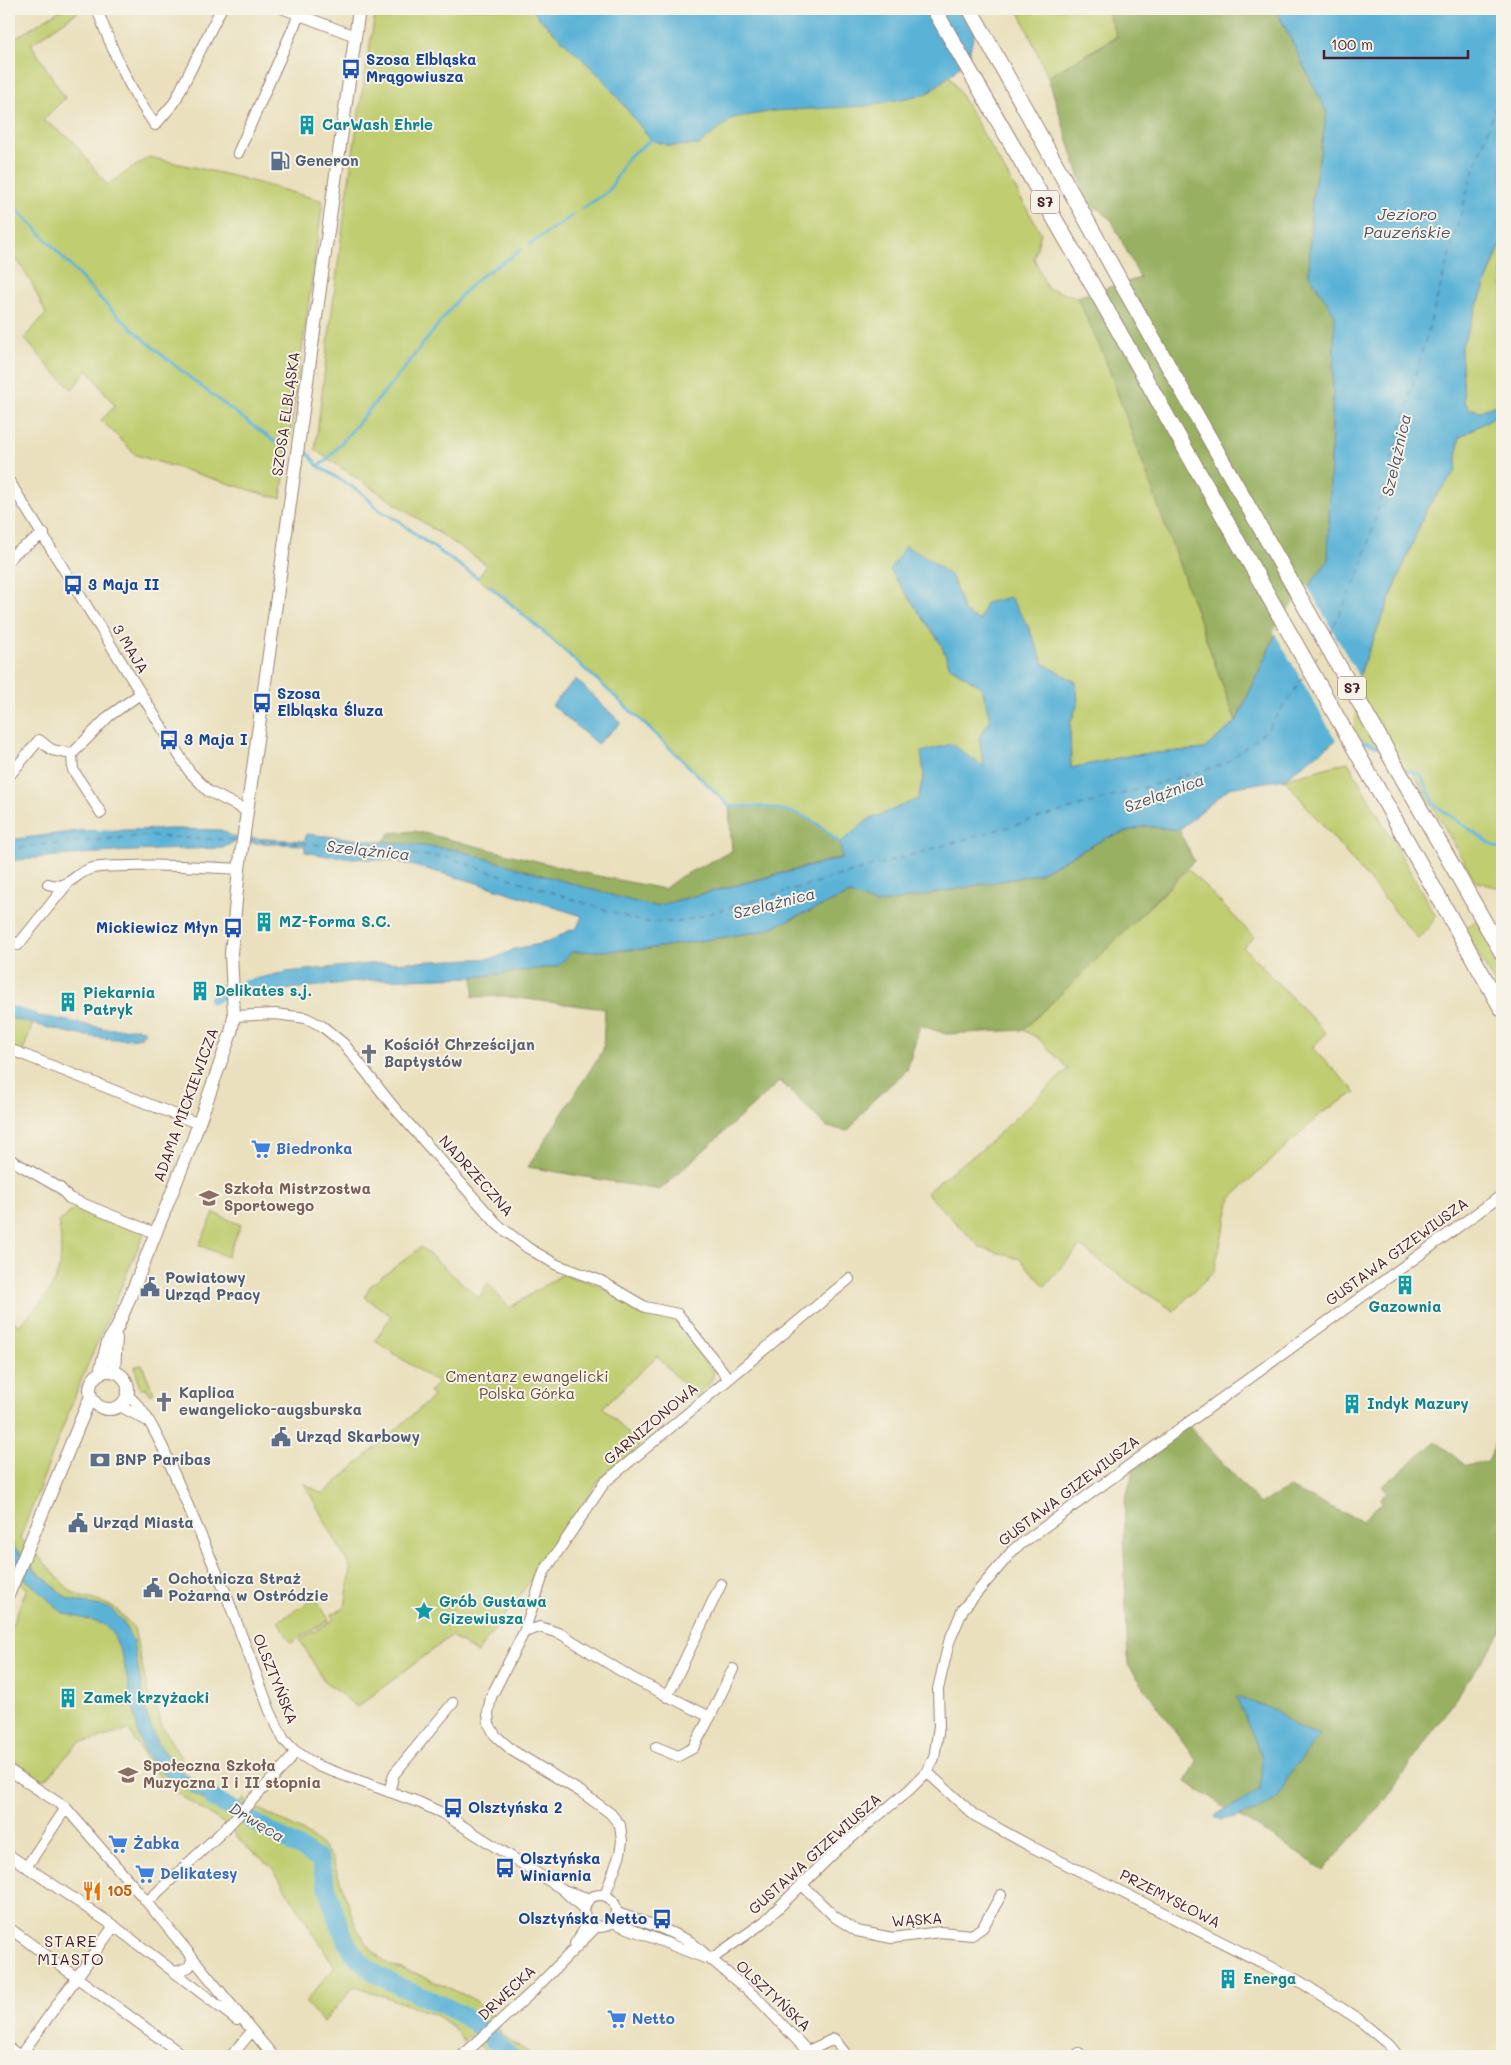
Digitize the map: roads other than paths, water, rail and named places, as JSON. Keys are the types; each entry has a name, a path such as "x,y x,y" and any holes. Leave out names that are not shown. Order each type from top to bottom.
{"highway":[{"name":"S7","path":"934,9 1096,289 1502,1009"},
{"name":"S7","path":"970,9 1124,288 1502,953"}],"main road":[{"name":"SZOSA ELBLĄSKA","path":"246,817 359,9"},
{"name":"ADAMA MICKIEWICZA","path":"100,1372 108,1342 117,1328 199,1124 224,1055 234,1016 231,953 246,817"},
{"name":"ADAMA MICKIEWICZA","path":"114,1371 117,1328"},
{"path":"9,1593 17,1578 77,1426 91,1396 90,1385 100,1372 114,1371 121,1374 129,1388 124,1401 111,1409 101,1407 91,1396"},
{"path":"77,1426 101,1407"}],"street":[{"path":"97,9 116,59 140,105 155,125 174,104 221,9"},
{"path":"284,9 355,36"},
{"path":"238,154 299,15"},
{"name":"3 MAJA","path":"9,481 44,534 140,694 195,779 246,817"},
{"path":"9,560 16,552 44,534"},
{"path":"101,813 73,770 72,754 109,716 140,694"},
{"path":"9,776 38,740 52,750 72,754"},
{"path":"9,939 18,946 67,884 84,871 92,868 161,864 240,866"},
{"path":"48,884 54,886 67,884"},
{"name":"NADRZECZNA","path":"234,1016 275,1014 306,1018 322,1026 344,1044 392,1105 498,1225 528,1248 557,1265 601,1281 645,1307 678,1314 728,1378"},
{"path":"9,1049 199,1124"},
{"path":"10,1160 60,1188 69,1198 155,1233"},
{"name":"GUSTAWA GIZEWIUSZA","path":"710,1960 764,1922 838,1849 909,1790 927,1772 934,1758 939,1726 938,1689 949,1642 963,1609 1014,1549 1502,1195"},
{"name":"GARNIZONOWA","path":"605,1895 620,1854 622,1841 620,1825 610,1813 581,1792 514,1751 495,1735 489,1722 488,1708 500,1679 524,1632 544,1572 605,1482 848,1279"},
{"name":"OLSZTYŃSKA","path":"124,1401 152,1426 163,1448 204,1541 277,1727 284,1740 294,1751 318,1766 442,1813 562,1889 584,1909"},
{"path":"667,1697 722,1584"},
{"path":"524,1632 540,1627 561,1634 634,1679 710,1717"},
{"path":"656,1747 678,1756 693,1748 733,1669"},
{"path":"389,1792 394,1774 453,1703"},
{"path":"147,1902 230,1824 289,1760 294,1751"},
{"path":"9,1770 66,1808 147,1902 273,2056"},
{"name":"PRZEMYSŁOWA","path":"927,1772 974,1815 1032,1847 1299,1981 1358,2018 1389,2045 1398,2056"},
{"path":"27,1866 66,1808"},
{"path":"9,1855 114,1926 252,2031"},
{"name":"WĄSKA","path":"802,1885 835,1917 857,1931 892,1938 940,1932 972,1935 983,1926 1001,1895"},
{"name":"OLSZTYŃSKA","path":"562,1889 590,1899"},
{"path":"596,1895 605,1895 615,1904 614,1917 606,1926 593,1924 584,1909 590,1899 596,1895"},
{"name":"OLSZTYŃSKA","path":"614,1917 659,1927 691,1942 760,2001 810,2054"},
{"name":"DRWĘCKA","path":"462,2056 571,1952 593,1924"},
{"path":"9,2048 20,2056 114,1926"},
{"path":"9,1928 184,2056"},
{"path":"176,1972 189,1967 193,1958"},
{"path":"231,2056 252,2031"},
{"path":"810,2054 834,2039 847,2056"}],"water":[{"path":"532,9 956,9 975,31 968,57 954,72 927,94 866,106 774,111 733,118 699,145 670,146 651,140 602,78"},
{"name":"Jezioro Pauzeńskie","path":"1276,9 1502,9 1502,241 1461,348 1464,400 1468,408 1480,411 1502,403 1502,412 1459,438 1456,471 1427,508 1356,682 1351,729 1284,779 1229,788 1179,830 1145,826 1106,838 1038,874 876,904 850,894 763,931 647,949 572,952 558,966 474,977 372,980 246,994 246,981 286,972 368,964 495,958 515,949 549,942 577,928 582,916 478,883 396,861 327,856 305,852 305,846 301,845 234,842 223,848 89,853 9,861 9,840 79,831 221,830 234,837 305,841 306,834 453,849 639,903 656,906 842,858 840,843 868,820 918,799 924,774 921,752 952,744 984,767 979,738 990,720 982,687 950,667 941,644 890,570 905,546 928,558 952,577 964,612 979,621 986,603 1010,597 1027,624 1044,664 1076,682 1078,703 1070,724 1071,768 1133,755 1204,749 1236,722 1280,625 1328,561 1335,315 1309,274 1312,200 1327,113"},
{"path":"576,679 621,723 597,744 552,705"},
{"path":"9,1012 53,1018 107,1029 138,1028 139,1030 143,1029 145,1033 141,1035 142,1037 126,1039 92,1037 9,1018"},
{"path":"9,1541 34,1569 68,1599 110,1608 122,1620 133,1641 147,1715 157,1743 184,1774 238,1806 228,1816 158,1770 145,1753 139,1737 123,1658 113,1633 103,1624 63,1613 9,1564"},
{"path":"1236,1697 1273,1709 1296,1727 1320,1735 1290,1773 1278,1798 1255,1812 1222,1820 1215,1817 1219,1812 1243,1801 1260,1789 1262,1757"}],"waterway":[{"path":"582,209 609,191 627,158 651,140"},
{"path":"9,202 36,228 98,296 153,347 196,383 287,450"},
{"path":"530,244 573,215"},
{"path":"318,466 326,461 398,376 463,293 480,277 521,250"},
{"path":"308,453 318,466 362,493 379,510 399,521 478,578"},
{"path":"490,586 612,693 729,806 774,808 796,813 816,823 840,843"},
{"path":"1356,739 1378,747"},
{"path":"1404,770 1420,774 1435,805 1495,847 1502,849"},
{"path":"213,999 246,985 258,984"},
{"path":"9,1010 34,1018"},
{"name":"Drwęca","path":"213,1798 319,1859 343,1933 353,1952 364,1964 391,1982 454,2010 485,2032 511,2056"}],"place":[{"name":"Szosa Elbląska Mrągowiusza","path":"351,69"},
{"name":"CarWash Ehrle","path":"307,125"},
{"name":"Generon","path":"280,161"},
{"name":"3 Maja II","path":"73,585"},
{"name":"Szosa Elbląska Śluza","path":"262,703"},
{"name":"3 Maja I","path":"169,740"},
{"name":"MZ-Forma S.C.","path":"264,922"},
{"name":"Mickiewicz Młyn","path":"233,928"},
{"name":"Delikates s.j.","path":"200,991"},
{"name":"Piekarnia Patryk","path":"68,1002"},
{"name":"Kościół Chrześcijan Baptystów","path":"369,1054"},
{"name":"Biedronka","path":"261,1149"},
{"name":"Szkoła Mistrzostwa Sportowego","path":"209,1198"},
{"name":"Gazownia","path":"1405,1285"},
{"name":"Powiatowy Urząd Pracy","path":"150,1287"},
{"name":"Kaplica ewangelicko-augsburska","path":"164,1402"},
{"name":"Indyk Mazury","path":"1352,1404"},
{"name":"Urząd Skarbowy","path":"281,1437"},
{"name":"BNP Paribas","path":"100,1460"},
{"name":"Urząd Miasta","path":"78,1523"},
{"name":"Ochotnicza Straż Pożarna w Ostródzie","path":"153,1588"},
{"name":"Grób Gustawa Gizewiusza","path":"424,1611"},
{"name":"Zamek krzyżacki","path":"68,1698"},
{"name":"Społeczna Szkoła Muzyczna I i II stopnia","path":"128,1775"},
{"name":"Olsztyńska 2","path":"453,1808"},
{"name":"Żabka","path":"118,1844"},
{"name":"Olsztyńska Winiarnia","path":"505,1868"},
{"name":"Delikatesy","path":"145,1874"},
{"name":"105","path":"92,1891"},
{"name":"Olsztyńska Netto","path":"662,1919"},
{"name":"Energa","path":"1228,1979"},
{"name":"Netto","path":"617,2019"}],"district":[{"name":"STARE MIASTO","path":"71,1950"}],"water label":[{"name":"Szelążnica","path":"1396,455"},
{"name":"Szelążnica","path":"1164,793"},
{"name":"Szelążnica","path":"368,850"},
{"name":"Szelążnica","path":"774,903"}],"park label":[{"name":"Cmentarz ewangelicki Polska Górka","path":"527,1386"}]}
